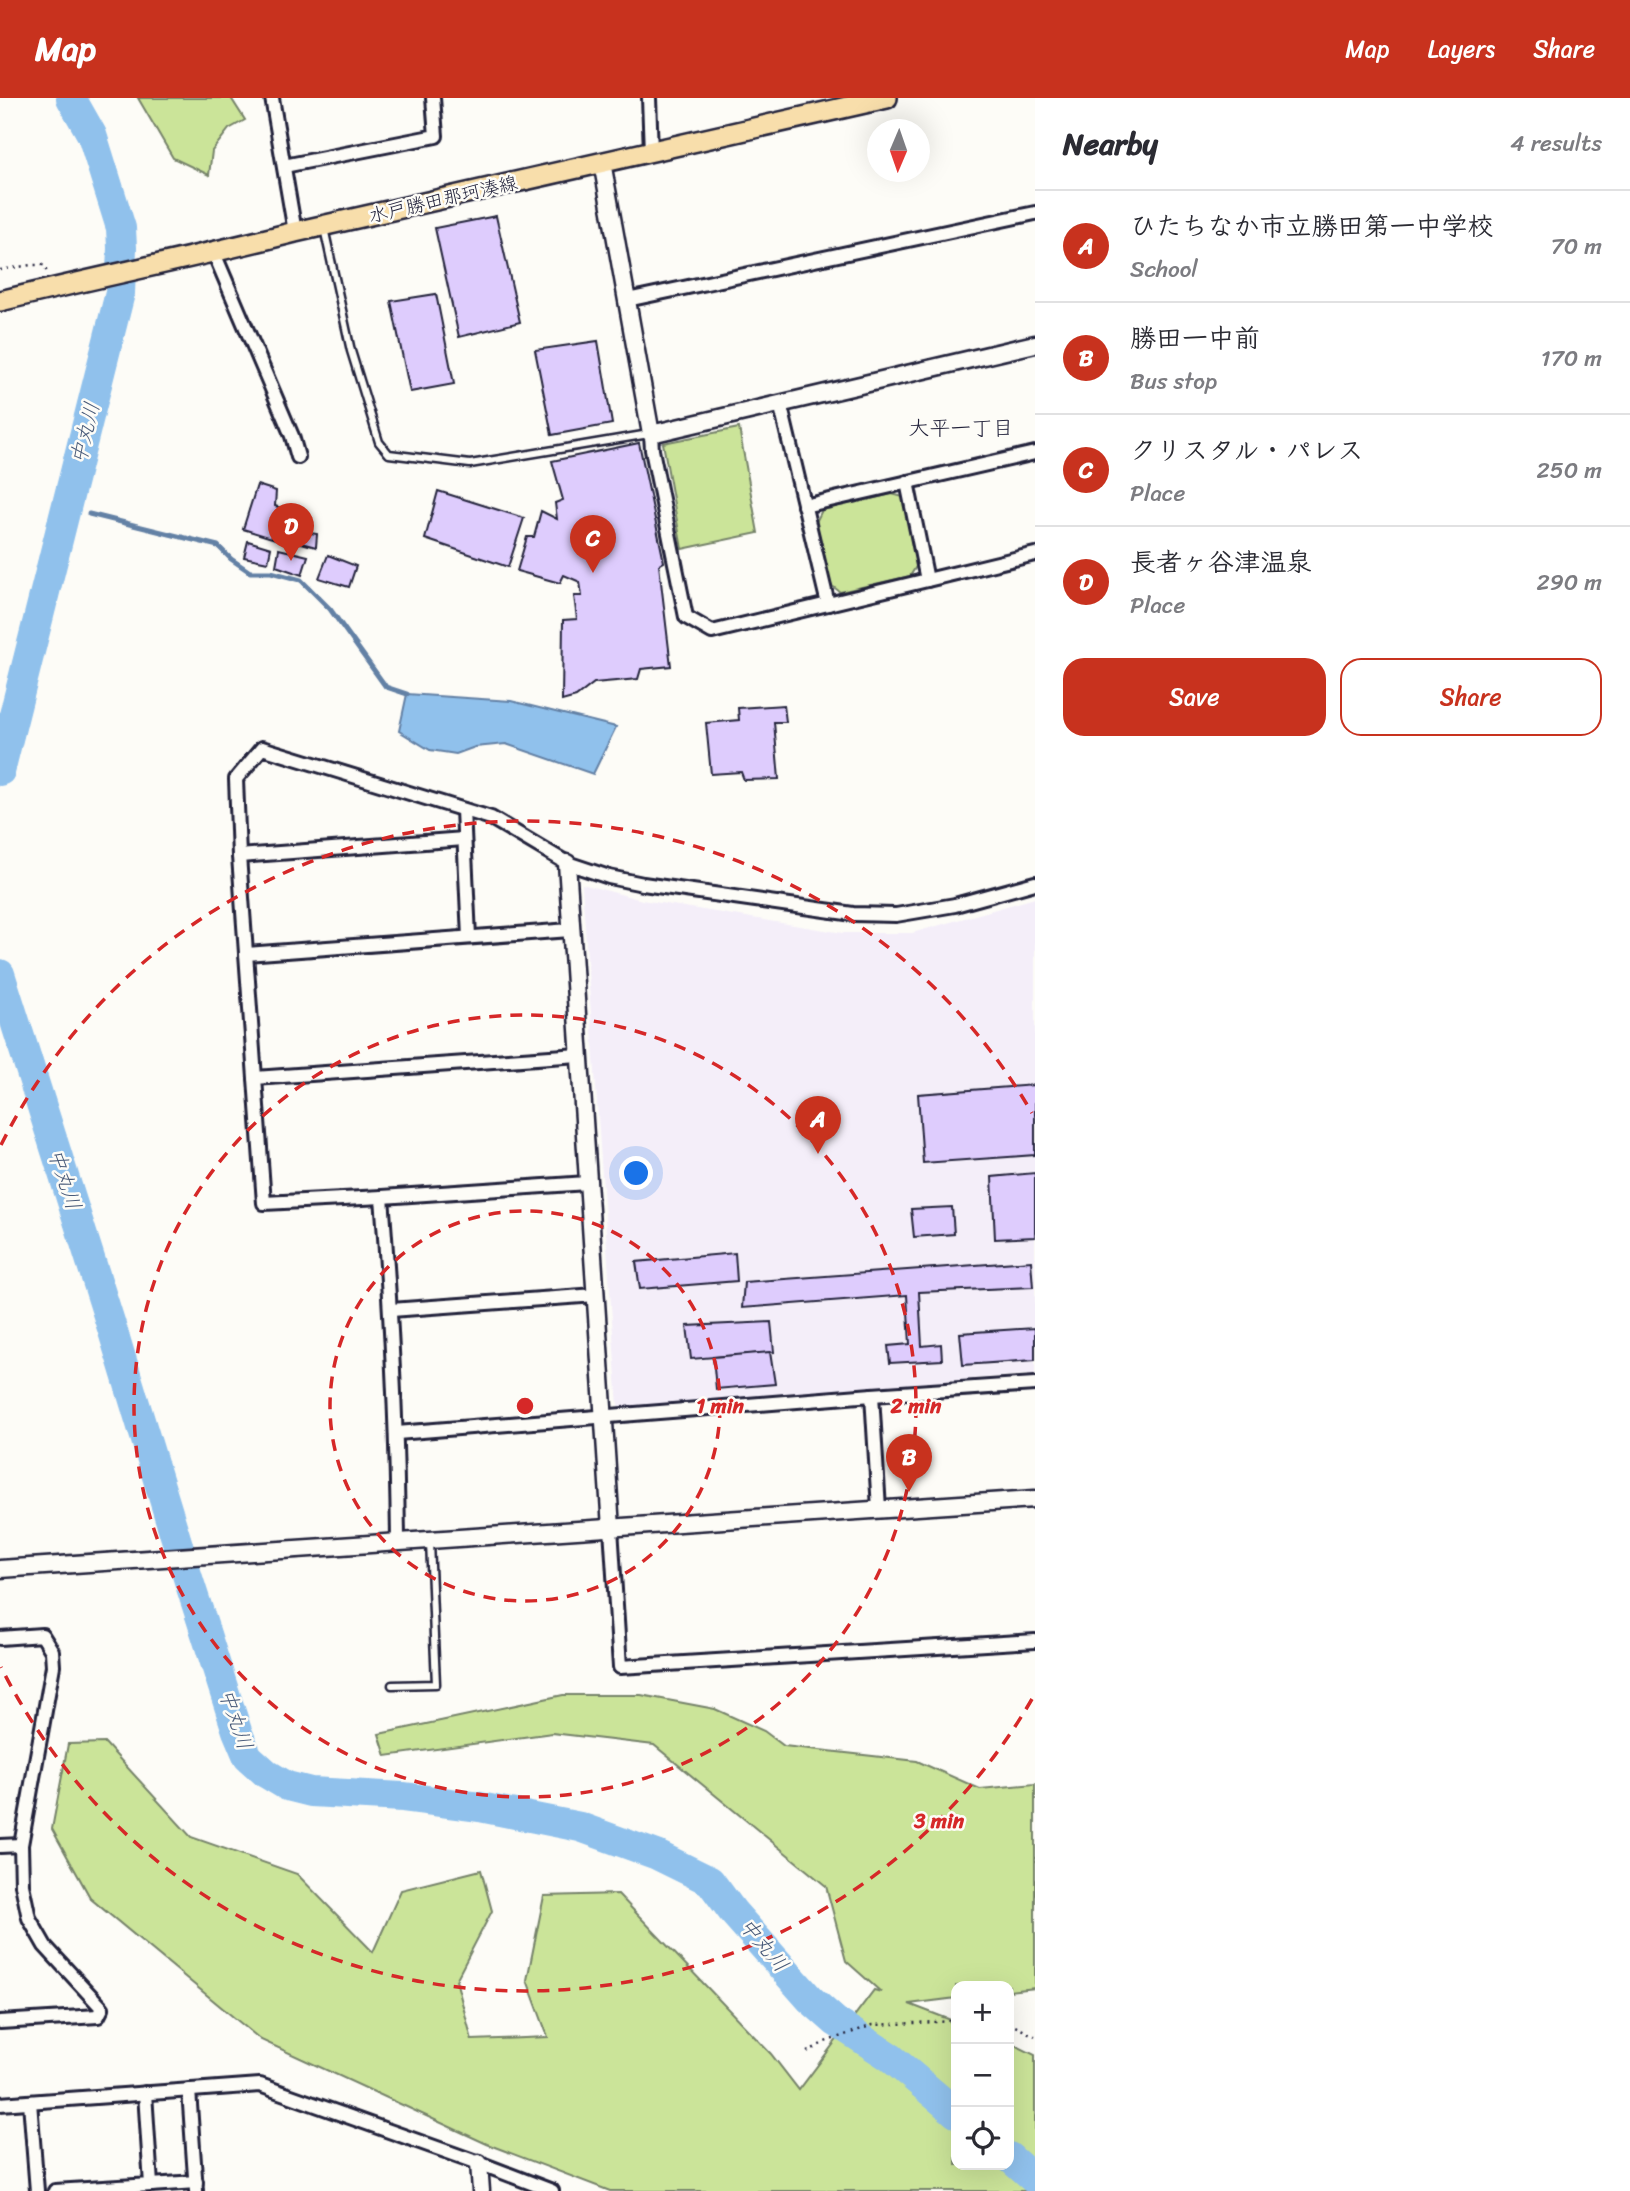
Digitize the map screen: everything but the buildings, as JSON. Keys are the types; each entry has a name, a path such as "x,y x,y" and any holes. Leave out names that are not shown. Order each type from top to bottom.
{"main road":[{"name":"水戸勝田那珂湊線","path":"0,301 887,98"}],"street":[{"path":"272,98 295,232"},
{"path":"284,166 436,136 433,98"},
{"path":"649,98 651,152"},
{"path":"602,162 652,450 686,617 712,632 1035,554"},
{"path":"627,300 1035,213"},
{"path":"214,253 292,436 298,457"},
{"path":"651,434 1035,344"},
{"path":"780,403 828,604"},
{"path":"804,506 1035,453"},
{"path":"906,482 928,580"},
{"path":"587,1184 264,1203 236,779 262,748 491,818 567,863 609,877 643,884 853,914 896,915 955,905 1035,883"},
{"path":"463,810 469,937"},
{"path":"239,856 464,839"},
{"path":"567,863 620,1668 1035,1641"},
{"path":"246,954 570,930"},
{"path":"255,1077 579,1055"},
{"path":"382,1198 397,1433 398,1542"},
{"path":"391,1310 596,1295"},
{"path":"397,1433 1035,1384"},
{"path":"872,1395 879,1509"},
{"path":"0,1569 1035,1499"},
{"path":"0,1638 42,1635 52,1651 54,1666 21,1845 22,1885 29,1918 46,1947 103,2008 98,2015 0,2022"},
{"path":"0,1846 21,1845"},
{"path":"0,2104 260,2085 552,2191"},
{"path":"55,2191 151,2185 196,2187 189,2090"},
{"path":"145,2093 151,2185"},
{"path":"30,2102 37,2191"},
{"path":"479,2163 481,2191"}],"lane":[{"path":"323,227 351,351 379,442 389,454 470,464 651,434"},
{"path":"392,1685 436,1684 430,1540"}],"path":[{"path":"0,270 31,264 44,265 54,288"},
{"path":"807,2052 825,2042 873,2025 951,2021"},
{"path":"1014,2026 1035,2036"}],"shaded area":[{"path":"582,884 642,900 843,933 912,933 1035,898 1035,1374 618,1407"}],"green space":[{"path":"138,98 231,98 245,120 229,129 212,151 209,175 173,158"},
{"path":"739,428 758,533 682,549 663,443"},
{"path":"892,494 903,497 917,565 910,576 840,592 831,585 816,522 822,510"},
{"path":"563,1695 641,1695 715,1709 764,1731 784,1746 917,1761 980,1789 1035,1784 1035,1988 1014,1990 1014,1981 951,1981 951,1999 909,2004 951,2020 951,2170 1014,2170 1014,2044 1035,2055 1035,2191 610,2191 487,2144 261,2040 91,1899 52,1829 68,1744 105,1743 191,1837 297,1874 373,1952 401,1890 481,1870 492,1911 456,1980 472,2040 548,2037 527,1980 544,1896 618,1894 771,2054 799,2090 874,1990 881,1992 846,1961 826,1886 654,1745 552,1733 386,1756 379,1734"}],"water":[{"path":"407,694 511,701 616,727 593,774 506,744 475,747 456,754 430,750 399,731"}],"waterway":[{"name":"中丸川","path":"0,771 120,293 121,228 92,135 71,98"},
{"path":"89,514 218,546 250,572 271,572 301,580 330,609 386,687 407,694"},
{"name":"中丸川","path":"0,974 188,1578 237,1731 248,1757 267,1774 287,1786 311,1792 403,1797 480,1807 580,1827 657,1855 710,1881 733,1912 810,1999 836,2022 890,2057 951,2109"},
{"name":"中丸川","path":"1014,2161 1035,2180"}],"place":[{"name":"長者ヶ谷津温泉","path":"291,561"},
{"name":"クリスタル・パレス","path":"593,573"},
{"name":"ひたちなか市立勝田第一中学校","path":"818,1154"},
{"name":"勝田一中前","path":"909,1492"}],"district":[{"name":"大平一丁目","path":"961,428"}]}
